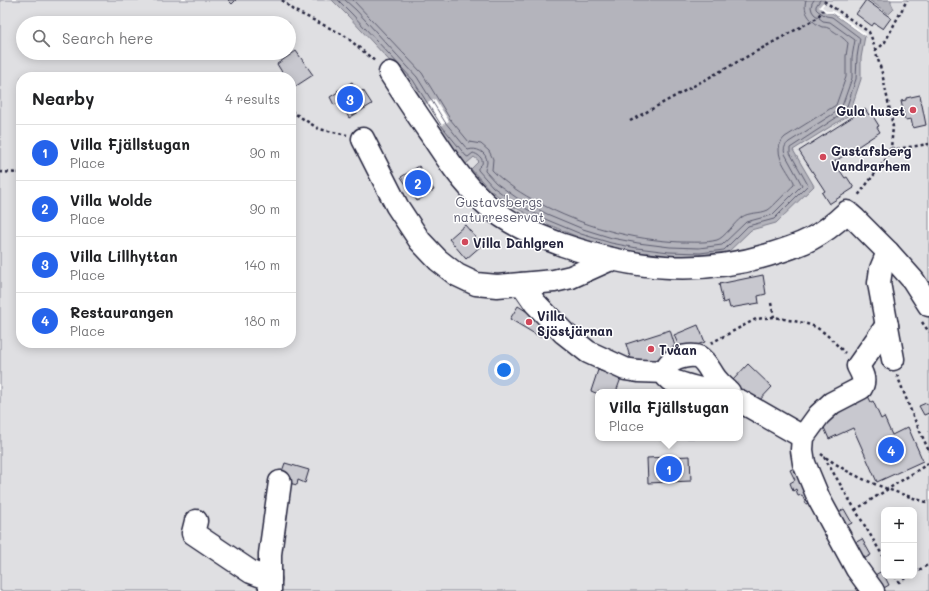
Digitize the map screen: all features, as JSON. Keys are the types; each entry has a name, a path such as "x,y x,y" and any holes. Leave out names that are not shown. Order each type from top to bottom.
{"street":[{"path":"390,73 453,168 470,189 487,205 506,219 531,232 589,254 611,259 642,265 673,268 708,267 759,258 804,244 818,236 847,212 888,252 912,280 929,305"},
{"path":"363,139 397,206 420,240 438,260 457,275 476,284 497,286 554,281 571,277 611,259"},
{"path":"888,252 881,269 879,283 893,359"},
{"path":"522,284 536,303 564,333 588,352 625,369 666,372"},
{"path":"873,591 857,569 819,499 804,462 802,450 803,437 819,415 838,399 863,385 864,378 858,366 887,325"},
{"path":"700,389 669,379 666,372 672,361 686,356 698,357 726,389"},
{"path":"743,403 803,437"},
{"path":"270,585 270,554 280,482"},
{"path":"196,521 193,533 270,585"}],"path":[{"path":"282,0 293,10 344,35 390,73"},
{"path":"824,0 869,32 882,73 892,127 890,148 886,159 847,212"},
{"path":"875,50 885,42 907,0"},
{"path":"630,121 817,18 823,10"},
{"path":"296,114 319,129 363,139"},
{"path":"890,148 896,149 929,144"},
{"path":"0,172 16,173"},
{"path":"771,303 774,317"},
{"path":"711,343 756,319 774,317 816,327 826,334 858,366"},
{"path":"893,359 898,377 913,416 929,451"},
{"path":"803,437 823,456 858,476 888,489 929,503"},
{"path":"823,456 881,553"},
{"path":"855,510 929,462"},
{"path":"917,571 929,564"}],"green space":[{"name":"Gustavsbergs naturreservat","path":"0,0 929,0 929,591 0,591"}],"water":[{"path":"332,0 825,0 820,7 827,13 832,13 865,36 861,58 861,79 849,115 793,150 814,186 776,223 751,230 726,254 700,257 669,256 636,252 610,247 580,238 543,222 512,206 490,190 471,169 479,161 474,157 466,164 438,127 410,83"},
{"path":"869,0 891,0 894,9 889,14"}],"pier":[{"path":"825,0 826,1 822,7 828,11 833,11 866,34 865,36 833,13 827,13 819,7"},
{"path":"435,99 449,121 438,127 424,105"}],"building":[{"path":"228,0 236,0 232,4"},
{"path":"866,0 891,18 883,29 874,23 872,26 856,14"},
{"path":"296,51 313,75 296,86 296,72 282,72 277,64 283,60 296,60"},
{"path":"352,82 359,93 363,90 372,104 349,118 342,105 344,104 342,101 334,105 330,97"},
{"name":"Gula huset","path":"920,95 926,125 913,128 911,119 905,120 901,101 906,100 906,98"},
{"name":"Gustafsberg Vandrarhem","path":"865,109 869,115 871,113 879,126 877,127 880,132 834,162 854,188 829,204 822,193 825,191 799,151"},
{"path":"419,166 434,190 417,201 401,177"},
{"name":"Villa Dahlgren","path":"465,225 482,245 466,259 449,239"},
{"path":"763,275 766,294 758,296 759,303 730,308 728,301 723,303 719,284"},
{"name":"Villa Sjöstjärnan","path":"518,306 548,325 540,337 510,319"},
{"path":"698,325 705,342 681,351 674,335"},
{"name":"Tvåan","path":"670,330 677,353 633,367 626,344"},
{"path":"748,364 772,387 756,404 743,392 743,389 740,389 732,381"},
{"path":"598,370 621,378 617,389 595,389 595,393 591,391"},
{"path":"868,396 871,402 873,401 881,419 884,417 892,435 908,427 923,461 877,482 853,428 829,439 822,423 833,418 831,413"},
{"path":"926,403 929,405 929,413 924,415 919,406"},
{"path":"690,456 691,481 648,483 647,458"},
{"path":"285,463 309,470 305,483 298,480 297,485 285,482 280,477"},
{"path":"799,466 814,501 806,504 802,495 798,496 796,489 793,491 790,483 795,480 790,470"},
{"path":"844,509 852,523 844,527 837,513"},
{"path":"862,539 871,555 858,562 849,546"},
{"path":"881,572 881,579 886,579 889,585 882,589 875,575"}],"place":[{"name":"Villa Lillhyttan","path":"350,99"},
{"name":"Gula huset","path":"913,110"},
{"name":"Gustafsberg Vandrarhem","path":"823,157"},
{"name":"Villa Wolde","path":"418,183"},
{"name":"Villa Dahlgren","path":"465,242"},
{"name":"Villa Sjöstjärnan","path":"529,322"},
{"name":"Tvåan","path":"651,349"},
{"name":"Restaurangen","path":"891,450"},
{"name":"Villa Fjällstugan","path":"669,469"}]}
